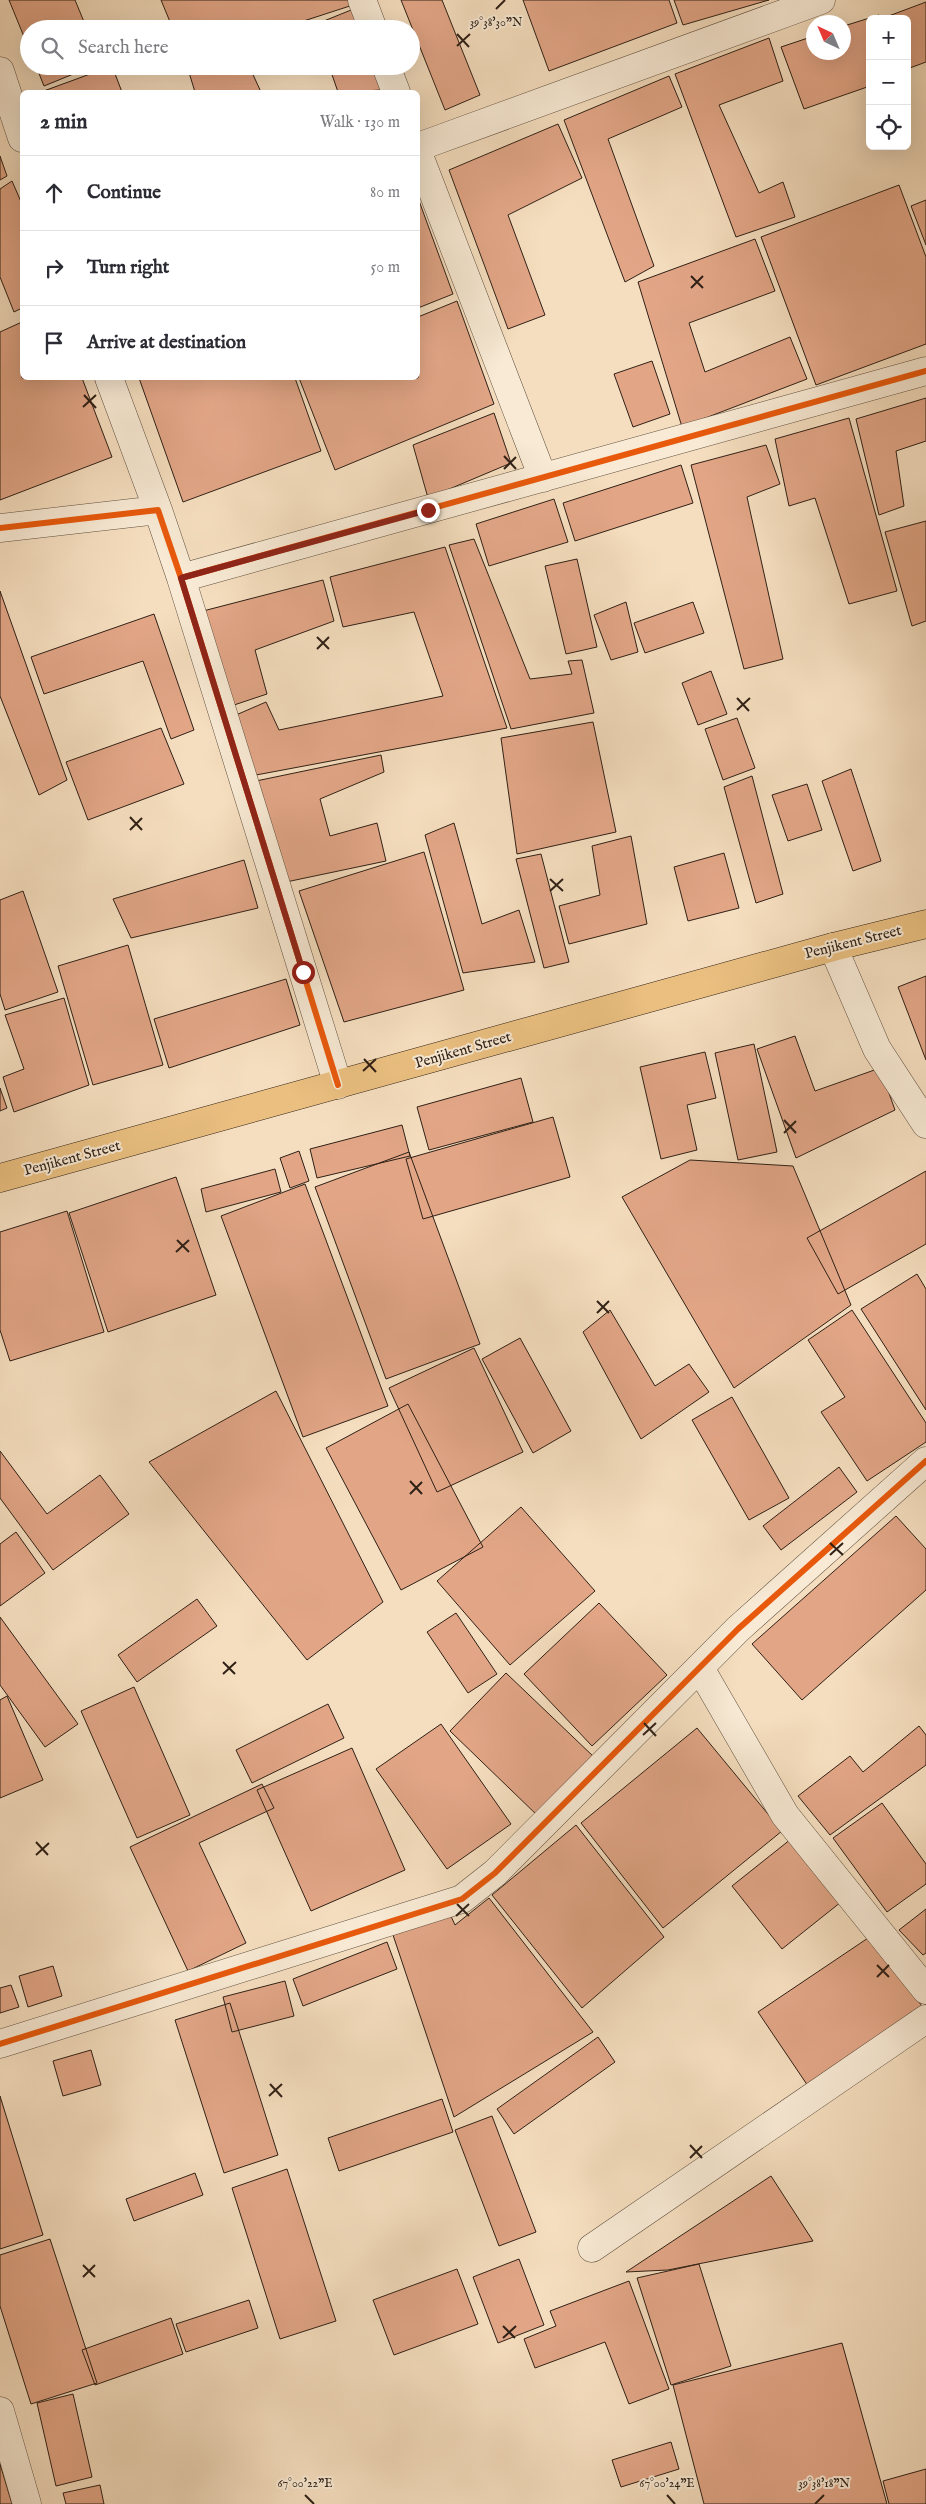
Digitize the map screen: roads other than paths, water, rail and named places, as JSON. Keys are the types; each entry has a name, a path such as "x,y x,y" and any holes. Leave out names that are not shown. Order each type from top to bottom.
{"main road":[{"name":"Penjikent Street","path":"0,1178 833,947 926,924"}],"street":[{"path":"362,0 370,20"},
{"path":"420,146 821,0"},
{"path":"0,71 20,132"},
{"path":"389,75 395,90"},
{"path":"420,158 543,478"},
{"path":"181,578 926,371"},
{"path":"110,380 181,578 338,1085"},
{"path":"0,528 158,510"},
{"path":"833,947 877,1049 926,1124"},
{"path":"0,2044 462,1899 495,1872 738,1629 926,1461"},
{"path":"700,1668 785,1815 926,1990"},
{"path":"592,2248 926,2019"},
{"path":"0,2411 27,2504"}]}
